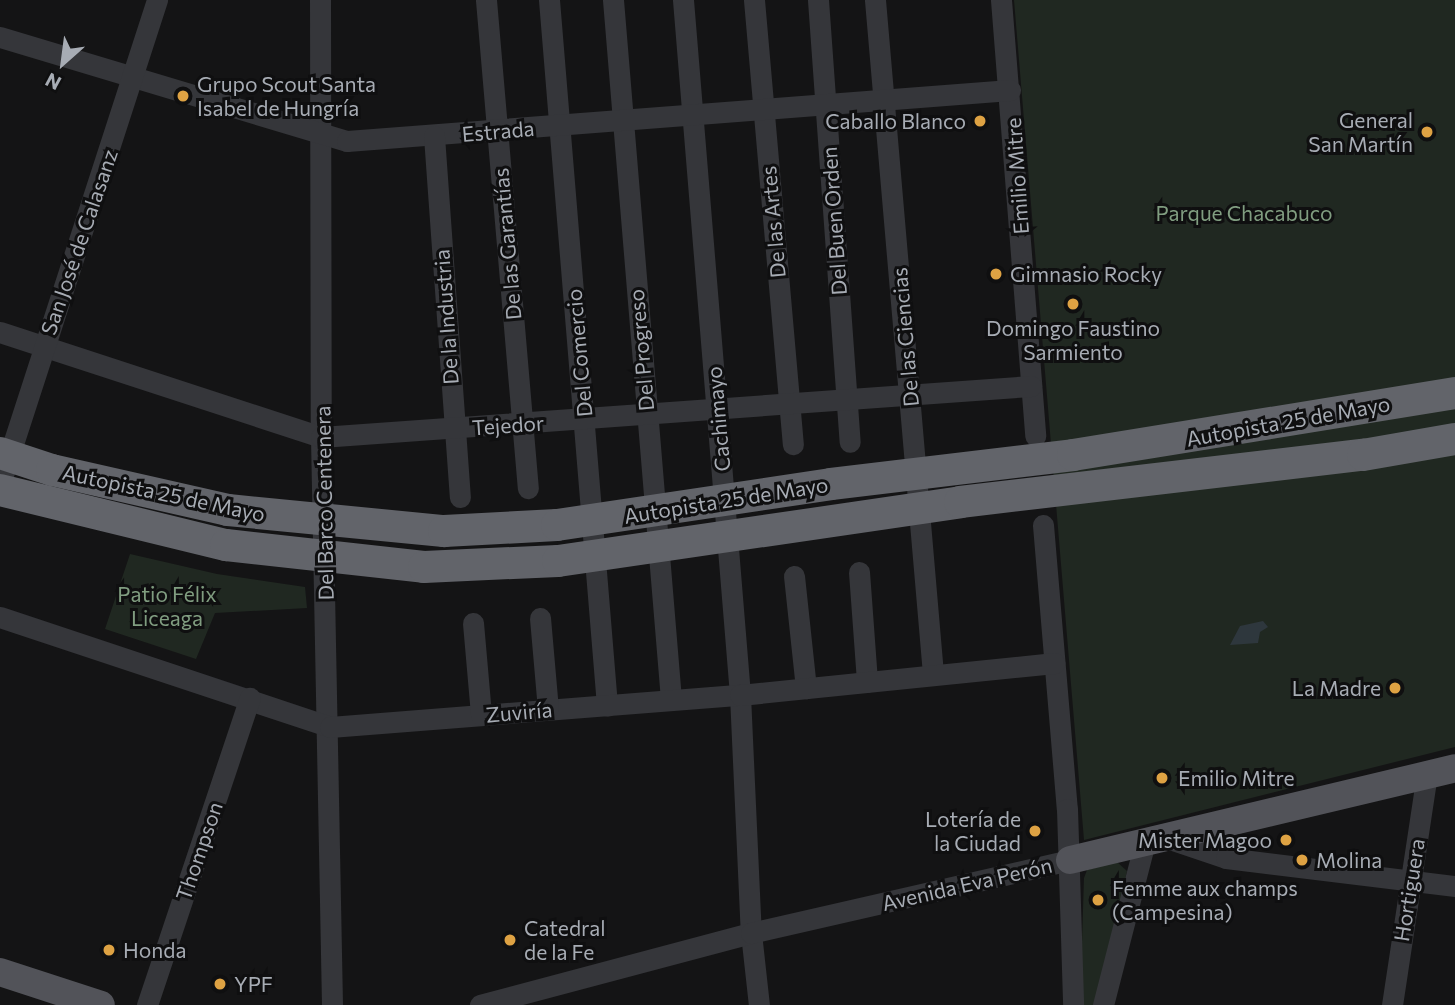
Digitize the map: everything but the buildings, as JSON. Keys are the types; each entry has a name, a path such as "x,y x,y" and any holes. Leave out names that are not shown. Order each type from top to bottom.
{"highway":[{"name":"Autopista 25 de Mayo","path":"0,453 52,470 228,510 444,531 557,525 831,484 1073,455 1455,393"},
{"name":"Autopista 25 de Mayo","path":"0,490 226,545 437,566 558,561 960,502 1363,455 1455,439"}],"main road":[{"name":"Avenida Eva Perón","path":"1070,860 1455,768"},
{"path":"0,972 101,1005"}],"street":[{"name":"San José de Calasanz","path":"0,484 134,79 157,0"},
{"name":"Del Barco Centenera","path":"320,0 321,437 330,727 332,1005"},
{"name":"De las Garantías","path":"486,0 528,488"},
{"name":"Del Comercio","path":"549,0 607,706"},
{"name":"Del Progreso","path":"613,0 671,700"},
{"name":"Cachimayo","path":"683,0 740,695 751,933 759,1005"},
{"name":"De las Artes","path":"754,0 793,444"},
{"name":"Del Buen Orden","path":"818,0 850,442"},
{"name":"De las Ciencias","path":"875,0 933,674"},
{"name":"Emilio Mitre","path":"1001,0 1035,436"},
{"name":"Estrada","path":"0,37 347,141 1010,90"},
{"name":"De la Industria","path":"434,136 460,497"},
{"name":"Tejedor","path":"0,332 321,437 1031,386"},
{"path":"1043,525 1070,860 1073,1005"},
{"path":"859,572 867,682"},
{"path":"794,576 806,688"},
{"name":"Zuviría","path":"0,617 250,698 330,727 740,695 1054,663"},
{"path":"540,618 548,709"},
{"path":"473,623 481,715"},
{"name":"Thompson","path":"147,1005 250,698"},
{"name":"Hortiguera","path":"1392,1005 1427,774"},
{"path":"1103,1005 1154,839 1226,858 1455,886"},
{"name":"Avenida Eva Perón","path":"480,1005 751,933 1070,860"}],"green space":[{"name":"Parque Chacabuco","path":"1014,0 1455,0 1455,747 1084,840"},
{"name":"Patio Félix Liceaga","path":"130,554 217,574 305,587 307,608 215,613 196,659 105,629"},
{"path":"1117,862 1127,871 1098,1005 1080,1005 1084,878 1087,870"}],"shaded area":[{"path":"1263,621 1268,627 1260,632 1258,643 1230,645 1240,626"}],"place":[{"name":"Grupo Scout Santa Isabel de Hungría","path":"183,96"},
{"name":"Caballo Blanco","path":"980,121"},
{"name":"General San Martín","path":"1427,132"},
{"name":"Gimnasio Rocky","path":"996,274"},
{"name":"Domingo Faustino Sarmiento","path":"1073,304"},
{"name":"La Madre","path":"1395,688"},
{"name":"Emilio Mitre","path":"1162,778"},
{"name":"Lotería de la Ciudad","path":"1035,831"},
{"name":"Mister Magoo","path":"1286,840"},
{"name":"Molina","path":"1302,860"},
{"name":"Femme aux champs (Campesina)","path":"1098,900"},
{"name":"Catedral de la Fe","path":"510,940"},
{"name":"Honda","path":"109,950"},
{"name":"YPF","path":"220,984"}]}
